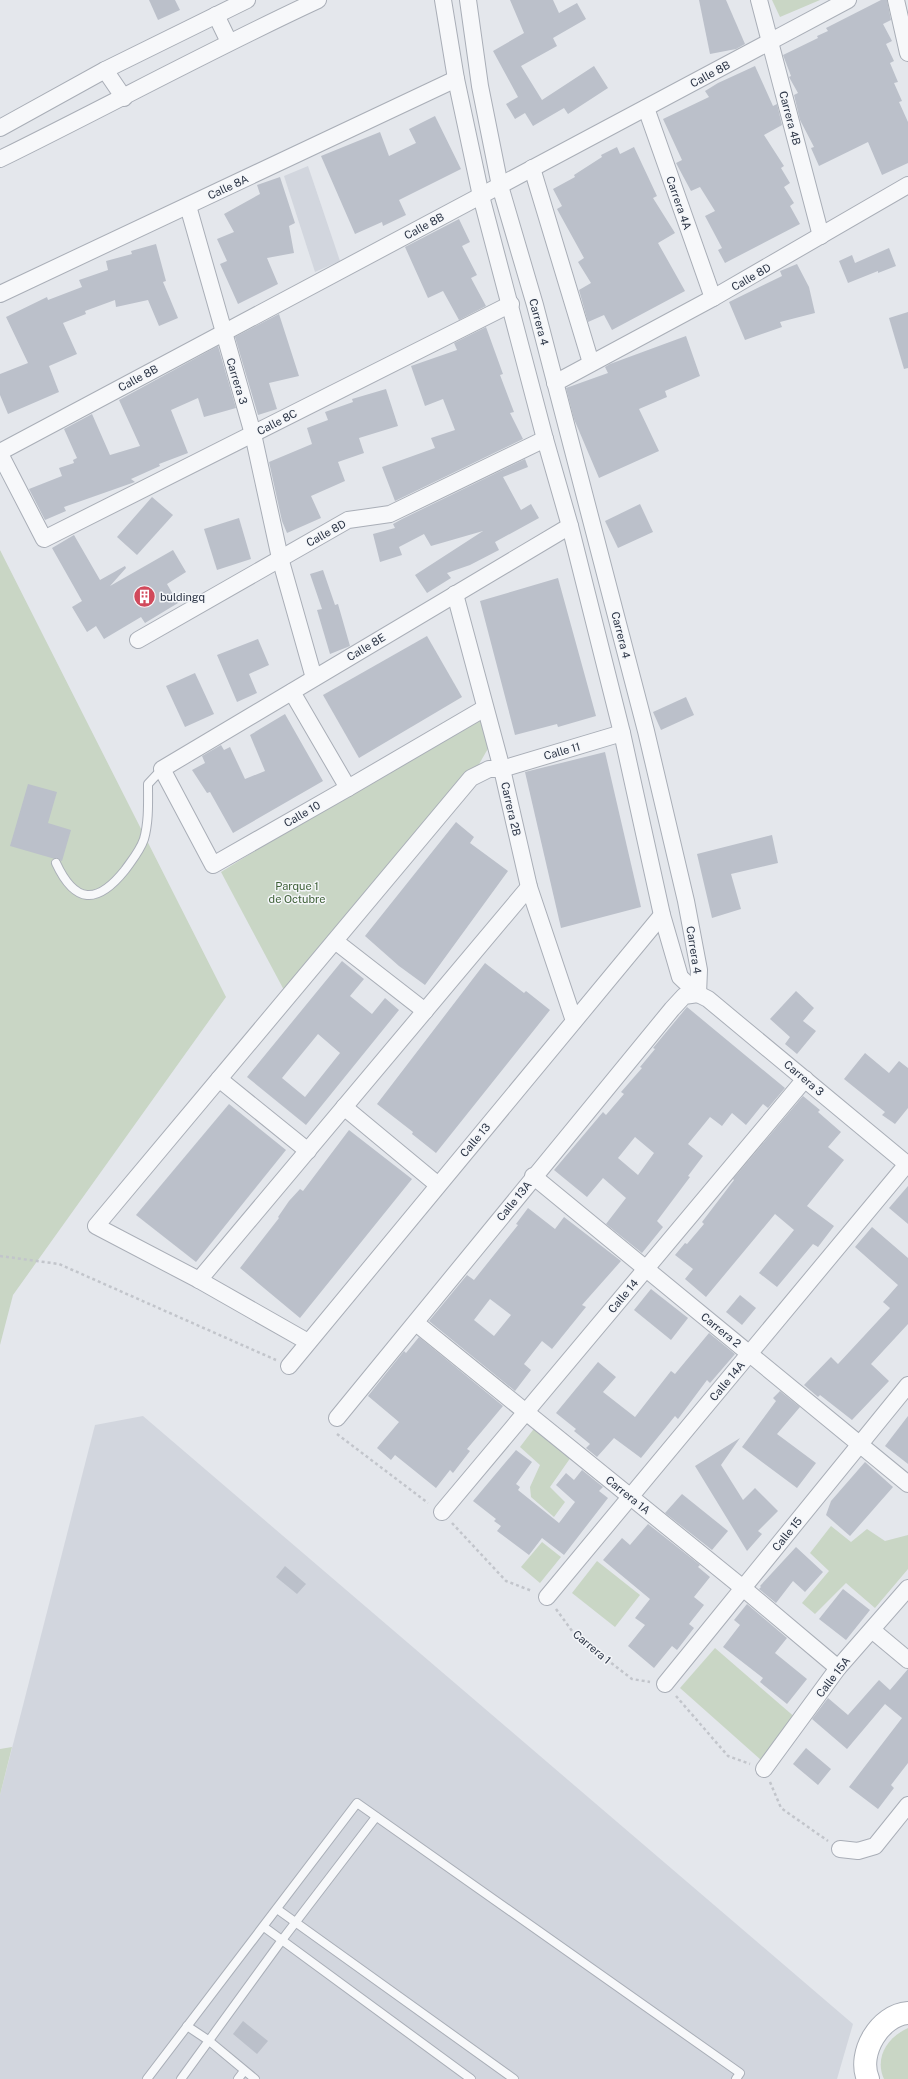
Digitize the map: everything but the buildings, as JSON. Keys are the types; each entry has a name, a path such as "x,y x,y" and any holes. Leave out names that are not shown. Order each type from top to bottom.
{"street":[{"path":"0,128 105,70 247,0"},
{"path":"0,159 124,98 229,42 318,0"},
{"name":"Carrera 4","path":"443,0 456,79 481,196 511,304 545,439 570,526 622,733 662,915 680,977 698,994"},
{"name":"Carrera 4","path":"468,0 480,86 500,186 555,383 644,724 700,970 698,994"},
{"name":"Carrera 4B","path":"759,0 821,236"},
{"name":"Calle 8B","path":"0,453 848,0"},
{"path":"896,0 908,53"},
{"path":"216,15 229,42"},
{"path":"105,70 124,98"},
{"name":"Calle 8A","path":"0,294 456,79"},
{"name":"Carrera 4A","path":"646,108 712,298"},
{"path":"532,168 590,363"},
{"name":"Calle 8D","path":"555,383 712,298 908,185"},
{"name":"Carrera 3","path":"188,206 253,434 280,558 314,678"},
{"name":"Calle 8C","path":"0,453 44,539 511,304"},
{"name":"Calle 8D","path":"138,640 348,520 390,514 545,439"},
{"name":"Calle 8E","path":"162,769 570,526"},
{"name":"Carrera 2B","path":"455,594 502,769 529,887 574,1021"},
{"path":"292,692 348,788"},
{"name":"Calle 10","path":"162,769 213,865 485,708"},
{"name":"Calle 11","path":"199,1280 96,1226 471,778 489,769 502,769 622,733"},
{"path":"308,1342 199,1280 529,887"},
{"name":"Calle 13","path":"289,1366 662,915"},
{"path":"335,941 425,1011"},
{"name":"Carrera 3","path":"698,994 708,999 907,1164"},
{"name":"Calle 13A","path":"338,1418 533,1176 672,1009 684,996 698,994"},
{"path":"219,1079 308,1151"},
{"name":"Calle 14","path":"442,1512 805,1079"},
{"path":"344,1107 438,1186"},
{"name":"Calle 14A","path":"547,1597 907,1164"},
{"name":"Carrera 2","path":"533,1176 908,1484"},
{"name":"Carrera 1A","path":"416,1323 743,1588 838,1668"},
{"name":"Calle 15","path":"665,1684 908,1384"},
{"name":"Calle 15A","path":"764,1769 838,1668 908,1588"},
{"path":"872,1630 908,1660"},
{"path":"840,1849 858,1851 875,1846 908,1805"},
{"path":"868,2079 866,2056 873,2037 886,2022 907,2012"}],"lane":[{"path":"56,863 64,880 75,891 88,896 101,893 113,883 137,853 144,840 147,821 148,784 162,769"},
{"path":"147,2079 357,1803 740,2073 736,2079"},
{"path":"181,2079 282,1940 376,1817"},
{"path":"277,1909 514,2079"},
{"path":"264,1927 471,2079"},
{"path":"187,2026 208,2040 255,2079"},
{"path":"238,2079 244,2071"}],"path":[{"path":"0,1256 59,1264 289,1366"},
{"path":"338,1418 332,1430 442,1512 506,1581 547,1597"},
{"name":"Carrera 1","path":"547,1597 575,1635 632,1679 665,1684"},
{"path":"665,1684 728,1756 764,1769 781,1808 840,1849"}],"shaded area":[{"path":"308,166 340,261 315,272 284,176"},
{"path":"143,1416 853,2024 837,2079 0,2079 0,1795 95,1425"}],"green space":[{"path":"772,0 820,0 780,17"},
{"path":"0,550 226,997 13,1295 0,1345"},
{"name":"Parque 1 de Octubre","path":"485,708 493,740 471,778 285,992 221,872"},
{"path":"536,1426 571,1457 550,1487 565,1502 554,1517 531,1497 530,1487 540,1465 520,1447"},
{"path":"831,1526 851,1542 867,1529 885,1541 908,1535 908,1569 875,1608 846,1583 815,1614 802,1603 829,1571 810,1553"},
{"path":"542,1542 561,1557 540,1583 521,1567"},
{"path":"597,1561 640,1595 615,1627 572,1593"},
{"path":"715,1648 797,1719 761,1760 680,1688"},
{"path":"12,1747 0,1795 0,1749"},
{"path":"908,2028 908,2079 884,2079 881,2071 881,2063 885,2049 894,2037"}],"place":[{"name":"buldingq","path":"144,597"}]}
